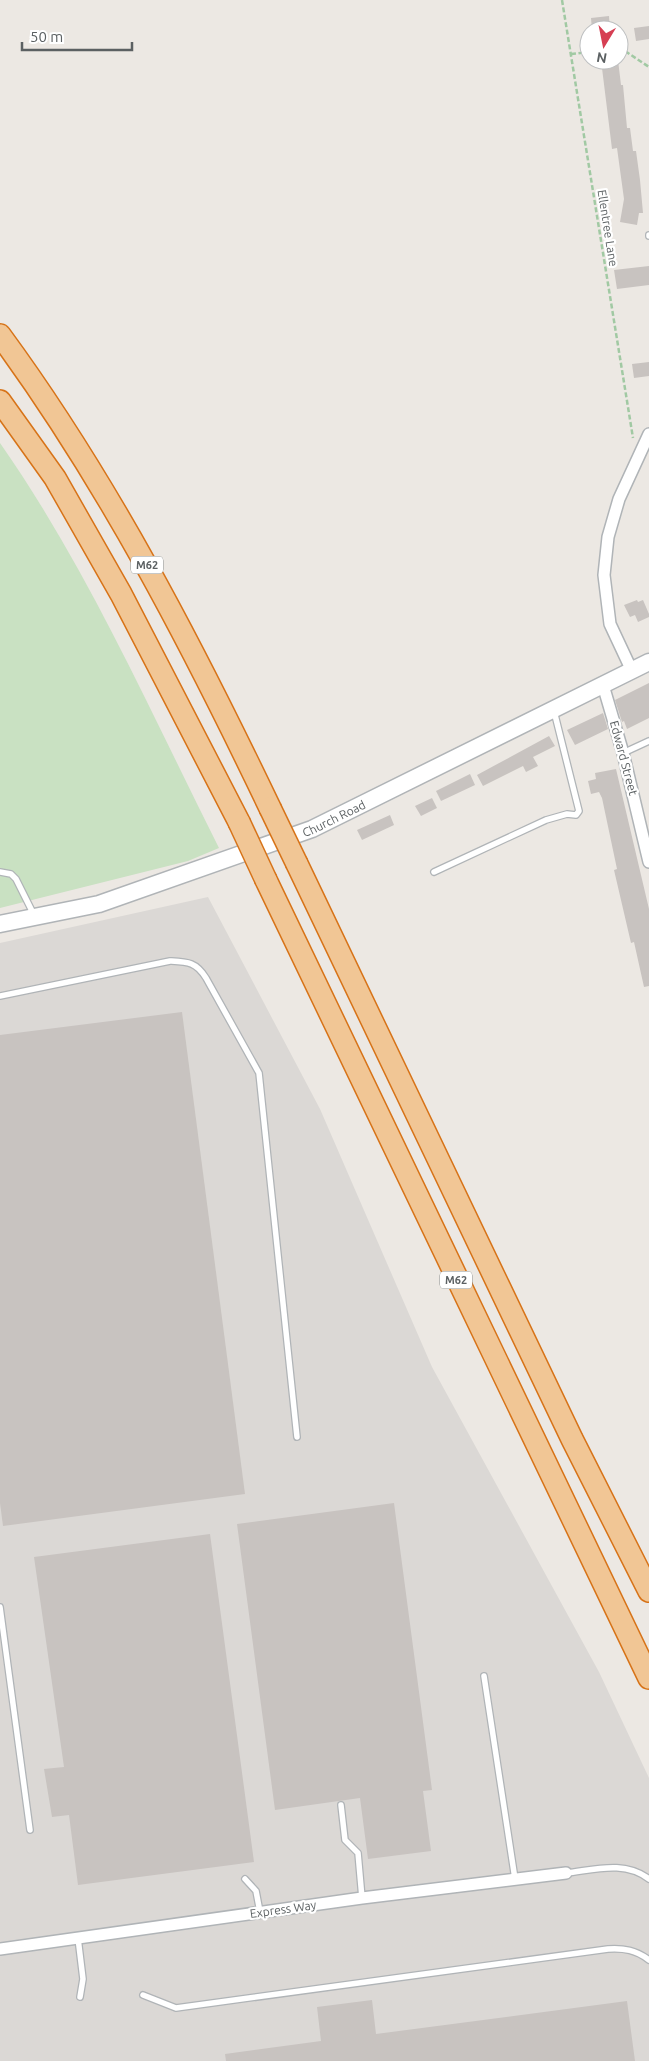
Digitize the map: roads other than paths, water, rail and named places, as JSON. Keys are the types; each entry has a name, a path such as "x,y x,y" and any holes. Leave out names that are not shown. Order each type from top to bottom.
{"highway":[{"name":"M62","path":"0,335 70,439 146,562 219,701 572,1439 649,1590"},
{"name":"M62","path":"0,401 56,478 121,594 239,822 649,1678"}],"street":[{"path":"632,671 610,624 604,574 608,537 619,500 636,458 649,434"},
{"name":"Church Road","path":"0,924 99,904 312,829 649,662"},
{"name":"Edward Street","path":"603,684 623,753 649,862"},
{"name":"Express Way","path":"0,1949 362,1898 566,1873"}],"lane":[{"path":"434,872 546,820 566,814 576,814 579,811 553,709"},
{"path":"623,753 649,741"},
{"path":"0,872 11,874 16,878 35,917"},
{"path":"0,996 170,961 186,962 199,967 259,1073 297,1437"},
{"path":"0,1607 30,1830"},
{"path":"484,1676 515,1879"},
{"path":"341,1805 345,1840 358,1853 362,1898"},
{"path":"566,1873 608,1866 626,1869 649,1878"},
{"path":"244,1879 256,1891 260,1912"},
{"path":"78,1938 83,1979 80,1997"},
{"path":"143,1995 176,2008 608,1949 623,1948 640,1953 649,1960"}]}
